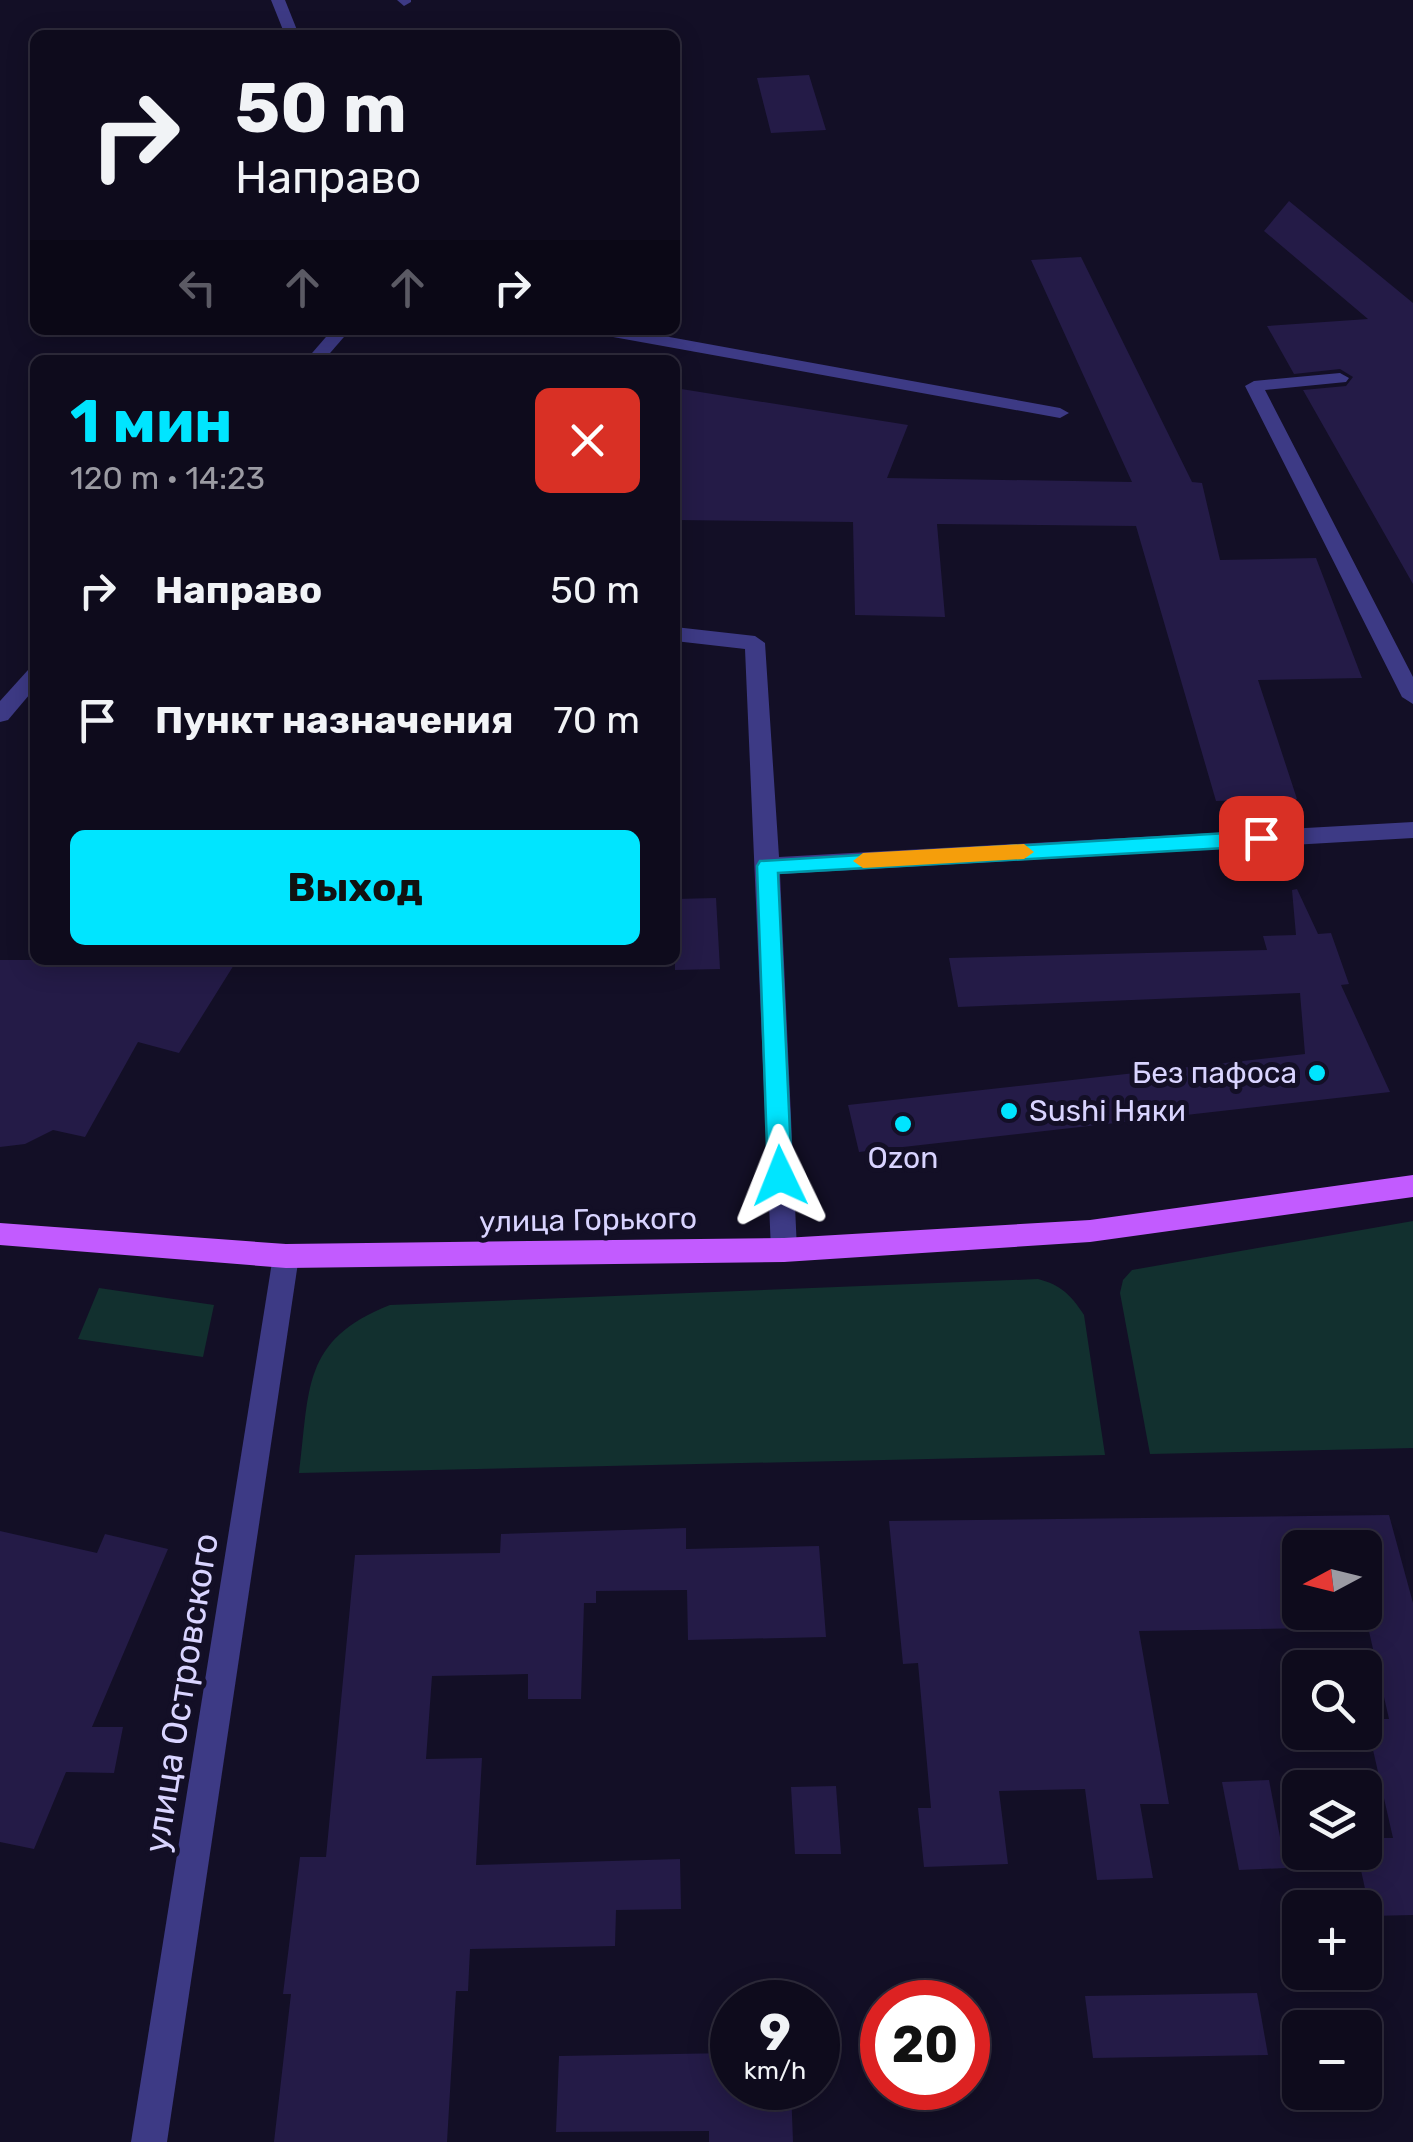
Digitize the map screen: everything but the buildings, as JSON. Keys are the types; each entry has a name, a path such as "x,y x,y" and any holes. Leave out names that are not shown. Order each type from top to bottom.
{"main road":[{"name":"улица Горького","path":"0,1234 286,1256 784,1250 1090,1231 1413,1186"}],"street":[{"path":"278,0 290,30"},
{"path":"320,355 337,335"},
{"path":"630,335 1060,413"},
{"path":"1340,378 1254,386 1413,698"},
{"path":"680,635 755,643 784,1250"},
{"path":"0,715 30,682"},
{"path":"768,866 1413,830"},
{"name":"улица Островского","path":"149,2142 286,1256"}],"green space":[{"path":"1413,1221 1413,1448 1150,1454 1120,1293 1123,1280 1132,1270"},
{"path":"1038,1279 1065,1292 1084,1315 1105,1455 299,1473 309,1392 325,1351 361,1319 390,1305"},
{"path":"99,1288 214,1305 203,1357 78,1339"}],"slow traffic":[{"path":"863,861 1024,852"}],"place":[{"name":"Без пафоса","path":"1317,1073"},
{"name":"Sushi Няки","path":"1009,1111"},
{"name":"Ozon","path":"903,1124"}],"route":[{"path":"780,1176 768,866 1261,838"}]}
